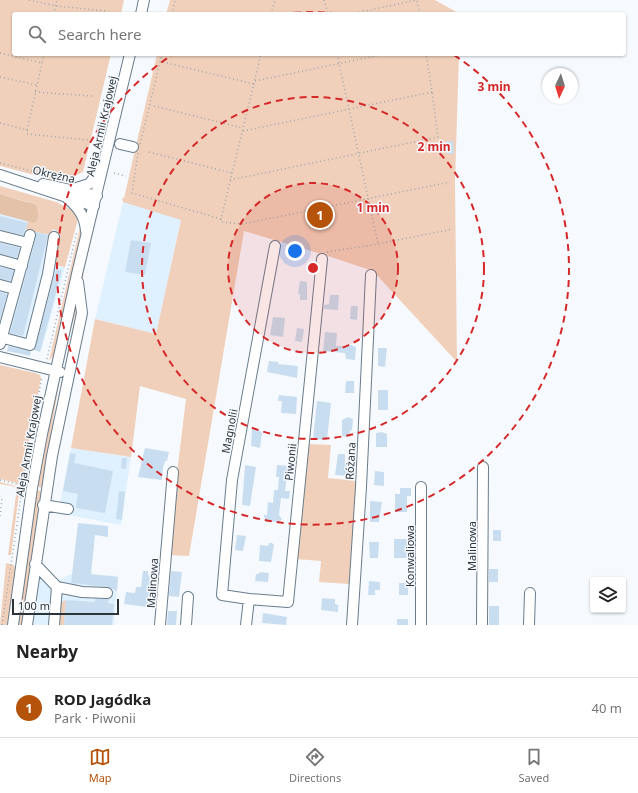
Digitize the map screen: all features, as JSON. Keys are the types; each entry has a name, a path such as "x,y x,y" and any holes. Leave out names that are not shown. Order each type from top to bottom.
{"street":[{"path":"141,12 144,0"},
{"name":"Aleja Armii Krajowej","path":"13,625 32,488 55,371 130,56"},
{"path":"120,144 133,147"},
{"path":"86,239 82,215 78,207 66,192 89,184 99,173 107,156"},
{"name":"Okrężna","path":"3,176 42,190 66,192 95,201"},
{"path":"0,236 29,239 15,289 4,310 1,339 30,345 48,274 54,237"},
{"name":"Magnolii","path":"249,599 222,595 232,480 276,246"},
{"name":"Piwonii","path":"249,599 288,602 325,256"},
{"path":"0,260 22,266"},
{"name":"Aleja Armii Krajowej","path":"27,625 43,505 82,313 77,274"},
{"name":"Różana","path":"352,625 361,487 371,275"},
{"path":"0,285 15,289"},
{"path":"0,358 69,374"},
{"name":"Malinowa","path":"482,467 482,625"},
{"name":"Malinowa","path":"160,625 173,472"},
{"name":"Konwaliowa","path":"421,487 421,625"},
{"path":"43,505 68,509"},
{"path":"35,564 57,591 93,599"},
{"path":"57,591 107,593"},
{"path":"54,625 57,591"},
{"path":"529,625 530,593"},
{"path":"186,625 188,597"},
{"path":"246,625 249,599"}],"path":[{"path":"29,0 56,6 107,11"},
{"path":"54,12 57,0"},
{"path":"172,12 175,0"},
{"path":"272,12 275,0"},
{"path":"324,0 327,12"},
{"path":"360,12 417,0 420,12"},
{"path":"0,53 12,56"},
{"path":"13,56 42,63"},
{"path":"44,56 27,134 88,140"},
{"path":"162,56 139,149 132,193 221,219 221,222 227,224 242,224 450,182"},
{"path":"221,219 261,56"},
{"path":"338,56 378,244"},
{"path":"255,81 376,56"},
{"path":"230,180 438,137 426,56"},
{"path":"164,62 254,84"},
{"path":"0,77 37,85"},
{"path":"35,92 92,96"},
{"path":"242,130 432,92"},
{"path":"154,106 243,128"},
{"path":"0,123 27,130"},
{"path":"149,152 232,173"},
{"path":"0,163 49,176"},
{"path":"114,173 126,176"},
{"path":"325,256 452,229"},
{"path":"0,516 1,496"}],"shaded area":[{"path":"0,0 124,0 121,12 12,12 12,56 111,56 83,172 61,182 0,166"},
{"path":"170,0 435,0 456,12 167,12"},
{"path":"157,56 459,56 455,181 457,362 373,271 244,231 189,556 167,555 186,399 140,386 131,457 71,448 95,319 156,334 181,220 123,202 122,198 124,198"},
{"path":"0,186 56,202 72,210 78,219 65,267 51,264 59,232 53,229 51,235 26,230 28,221 34,222 27,202 0,194"},
{"path":"0,194 36,205 38,215 36,221 34,223 0,214"},
{"path":"123,202 181,219 156,334 95,319"},
{"path":"0,207 25,216 59,232 51,264 65,267 41,351 0,340"},
{"path":"97,213 84,271 80,300 70,332 63,365 62,368 60,368 95,214"},
{"path":"81,223 82,237 55,354 49,361"},
{"path":"0,365 35,373 40,375 41,378 21,484 0,479"},
{"path":"60,377 42,488 37,486 58,378"},
{"path":"308,444 331,445 328,478 358,481 349,584 319,582 321,561 296,559"},
{"path":"71,448 131,457 121,525 58,513"},
{"path":"0,482 20,487 11,555 8,555 17,487 0,484"},
{"path":"36,490 41,491 23,625 17,625"},
{"path":"6,563 14,565 16,572 9,625 0,625"},
{"path":"71,574 118,576 114,625 31,625 38,575 57,581"},
{"path":"66,600 64,625 57,625 59,603"}],"building":[{"path":"446,141 453,141 454,154 447,154"},
{"path":"0,216 28,223 23,235 0,230"},
{"path":"36,232 48,235 23,336 10,333 34,245"},
{"path":"131,240 151,243 145,275 125,272"},
{"path":"0,243 20,248 17,258 0,254"},
{"path":"0,267 14,270 11,281 0,279"},
{"path":"56,270 62,270 40,352 34,350"},
{"path":"300,281 307,282 307,300 300,300 300,294 298,294"},
{"path":"0,292 7,294 0,320"},
{"path":"330,295 339,295 338,310 324,309 324,305 329,304"},
{"path":"351,306 358,306 357,320 350,319"},
{"path":"273,317 285,318 283,337 270,335"},
{"path":"297,328 304,329 302,342 295,341"},
{"path":"325,332 337,333 336,346 351,345 356,347 355,360 346,359 345,353 323,351"},
{"path":"8,346 31,351 30,356 7,351"},
{"path":"378,348 387,348 385,367 378,366"},
{"path":"269,361 279,362 278,364 298,366 297,378 267,372"},
{"path":"346,381 354,381 354,393 345,393"},
{"path":"378,390 388,390 388,410 378,410"},
{"path":"279,395 297,397 296,414 281,413 282,401 278,401"},
{"path":"317,401 331,403 327,440 313,439"},
{"path":"348,417 353,419 350,437 342,436 342,420"},
{"path":"252,429 259,429 259,431 262,432 260,448 251,446"},
{"path":"382,432 387,434 387,447 376,447 376,433"},
{"path":"145,448 169,452 167,461 165,461 163,468 162,480 138,477"},
{"path":"70,453 76,454 74,463 113,471 105,513 76,508 78,494 63,491"},
{"path":"338,454 345,454 345,464 351,466 351,476 335,475"},
{"path":"122,458 127,458 126,469 121,468"},
{"path":"245,465 256,467 250,506 242,505"},
{"path":"277,465 290,466 289,474 287,474 285,491 290,491 289,499 281,498 279,515 282,519 279,522 265,521 264,515 267,515 268,502 273,503 274,490 278,490 279,477 276,477"},
{"path":"375,471 384,472 384,486 374,485"},
{"path":"400,488 411,488 411,496 407,496 407,512 395,512 395,494 400,494"},
{"path":"119,491 125,492 122,520 116,519"},
{"path":"370,501 382,502 379,522 370,522"},
{"path":"78,523 108,526 108,537 95,535 91,574 118,577 117,591 108,587 71,583"},
{"path":"493,530 501,530 501,541 493,541"},
{"path":"237,535 246,536 243,551 235,550"},
{"path":"394,539 410,539 412,558 394,558"},
{"path":"369,542 379,542 378,558 370,558"},
{"path":"269,543 274,545 271,562 259,561 260,545 268,546"},
{"path":"489,569 498,569 498,582 489,582"},
{"path":"143,571 148,571 148,575 150,576 149,590 156,591 155,596 151,596 147,607 124,604 126,592 135,593 136,587 141,587"},
{"path":"171,571 182,572 179,597 169,596"},
{"path":"259,572 269,573 268,582 255,581 256,574 259,574"},
{"path":"369,581 380,582 380,590 375,590 375,595 368,595"},
{"path":"399,583 408,583 408,595 399,595"},
{"path":"322,598 335,599 335,604 338,605 338,612 321,610"},
{"path":"95,599 109,599 108,603 114,604 112,625 64,625 66,600 95,602"},
{"path":"489,606 499,606 499,625 489,625"},
{"path":"168,611 177,611 176,625 167,625"},
{"path":"263,613 287,617 286,625 262,623"},
{"path":"397,619 408,619 408,625 397,625"}],"place":[{"name":"ROD Jagódka","path":"320,215"}]}
